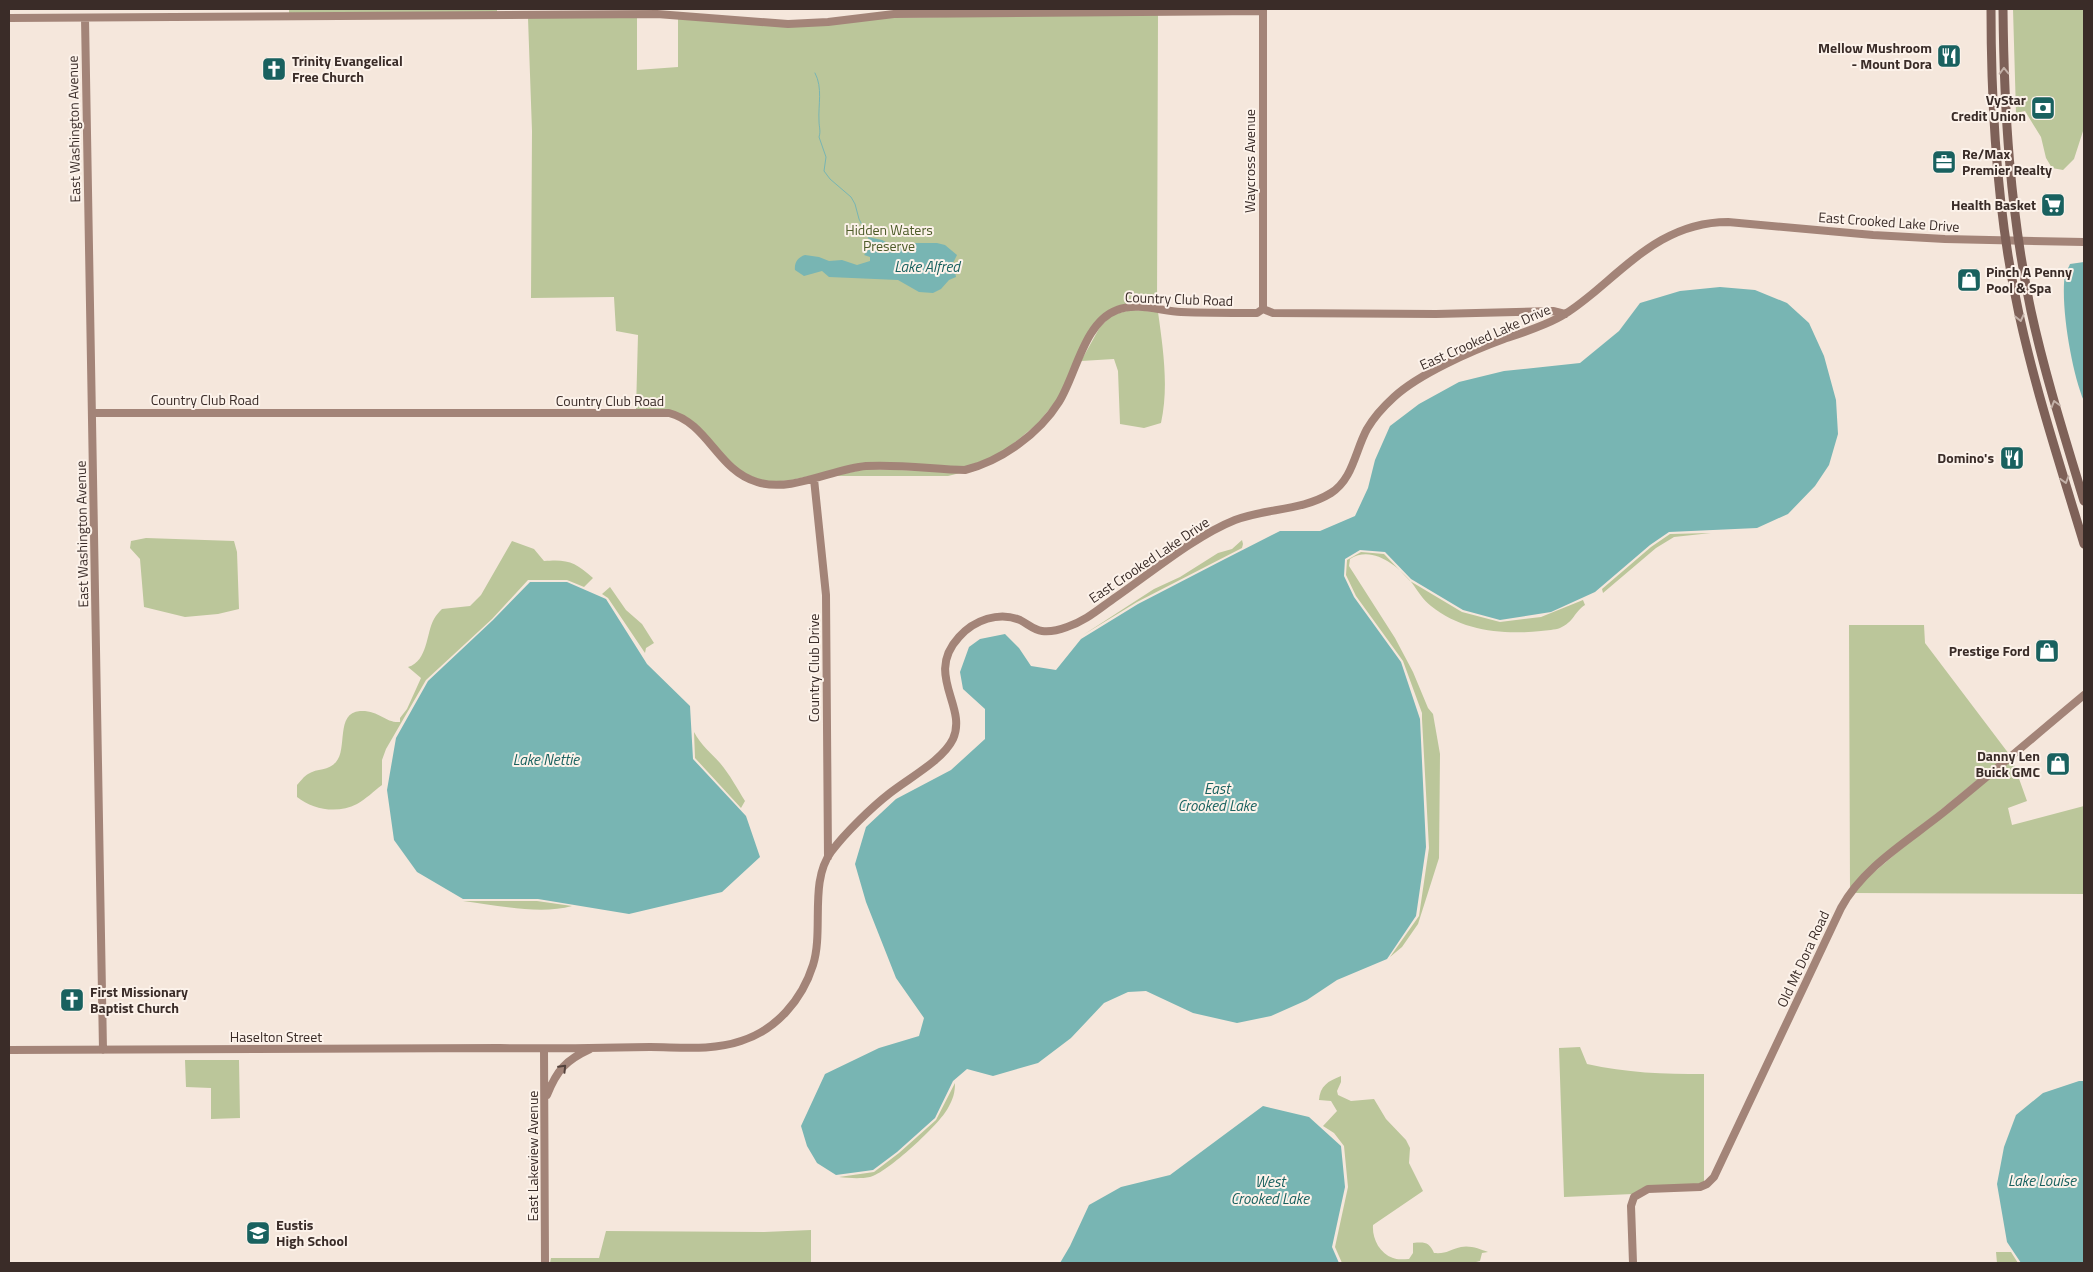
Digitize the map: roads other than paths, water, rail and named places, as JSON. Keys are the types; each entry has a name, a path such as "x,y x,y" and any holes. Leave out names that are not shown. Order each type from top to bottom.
{"main road":[{"path":"1991,9 1994,139 2006,240 2019,313 2043,410 2084,544"},
{"path":"2003,9 2007,140 2018,240 2035,328 2064,436 2084,501"},
{"path":"2043,410 2064,436"},
{"path":"2051,434 2072,460"}],"street":[{"path":"9,18 657,14 788,24 828,22 894,14 1263,10"},
{"name":"Waycross Avenue","path":"1262,310 1263,10"},
{"name":"East Washington Avenue","path":"85,18 103,1050"},
{"name":"East Crooked Lake Drive","path":"544,1049 717,1046 743,1041 766,1029 795,1002 811,971 818,939 820,883 828,857 884,797 940,756 948,747 957,728 957,719 948,690 945,668 952,646 967,630 983,620 995,617 1014,618 1043,631 1055,631 1072,626 1219,527 1251,515 1306,504 1325,497 1337,489 1344,481 1368,427 1376,415 1399,392 1410,384 1464,356 1498,341 1541,326 1565,314 1652,245 1677,231 1700,223 1728,222 1872,234 2084,242"},
{"name":"Country Club Road","path":"92,413 669,413 680,416 691,423 737,473 748,479 770,484 814,478 866,466 965,470 979,467 995,459 1025,438 1050,414 1060,401 1089,337 1105,316 1117,310 1131,307 1194,313 1262,310 1273,313 1436,314 1553,311 1565,314"},
{"name":"Country Club Drive","path":"814,478 826,595 828,857"},
{"name":"Old Mt Dora Road","path":"1633,1263 1630,1215 1633,1199 1638,1193 1648,1189 1700,1187 1707,1184 1714,1176 1837,916 1854,886 1874,867 1982,781 2084,695"},
{"name":"East Crooked Lake Drive","path":"545,1099 553,1080 561,1069 573,1058 593,1048"},
{"name":"Haselton Street","path":"9,1050 544,1049"},
{"name":"East Lakeview Avenue","path":"544,1049 545,1263"}],"water":[{"name":"Lake Alfred","path":"868,237 882,240 892,245 937,243 945,245 957,255 953,263 956,277 949,280 941,289 933,293 919,292 898,280 829,277 822,271 804,276 795,270 797,261 805,255 829,261 842,260 857,265 870,261 870,257 864,255 868,250 866,245 869,242"},
{"path":"2084,262 2084,401 2071,357 2064,303 2064,287 2065,274 2070,264"},
{"name":"East Crooked Lake","path":"1720,287 1755,290 1787,303 1809,323 1824,356 1836,400 1838,434 1829,465 1815,486 1788,514 1757,528 1669,532 1650,545 1595,592 1551,612 1500,620 1463,610 1411,579 1385,552 1360,550 1345,559 1344,576 1354,597 1401,662 1420,719 1426,847 1416,916 1387,959 1337,980 1307,1000 1271,1016 1237,1023 1193,1013 1146,991 1128,992 1104,1003 1071,1038 1038,1063 993,1076 967,1069 953,1081 935,1118 897,1152 873,1170 836,1175 817,1163 807,1146 801,1126 825,1074 879,1048 919,1036 924,1018 896,978 866,902 855,864 866,827 896,799 951,770 985,739 985,709 963,689 960,672 969,647 980,639 1005,634 1019,648 1031,666 1056,670 1081,639 1138,604 1223,560 1280,531 1320,531 1355,516 1368,488 1375,460 1390,426 1419,404 1459,382 1504,371 1580,363 1619,331 1640,303 1680,291"},
{"name":"Lake Nettie","path":"530,582 567,582 606,599 647,664 690,706 693,759 746,816 760,857 722,892 629,914 538,899 463,899 417,872 394,840 387,790 396,738 428,681"},
{"name":"Lake Louise","path":"2084,1081 2084,1263 2021,1263 2007,1242 1997,1184 2004,1147 2016,1115 2043,1093"},
{"name":"West Crooked Lake","path":"1263,1106 1309,1117 1341,1146 1345,1187 1332,1247 1339,1263 1060,1263 1089,1205 1121,1187 1170,1175"}],"waterway":[{"path":"815,73 820,91 819,137 826,157 824,171 830,179 851,197 868,237"}],"place":[{"name":"Mellow Mushroom - Mount Dora","path":"1949,56"},
{"name":"Trinity Evangelical Free Church","path":"274,69"},
{"name":"VyStar Credit Union","path":"2043,108"},
{"name":"Re/Max Premier Realty","path":"1944,162"},
{"name":"Health Basket","path":"2053,205"},
{"name":"Pinch A Penny Pool & Spa","path":"1969,280"},
{"name":"Domino's","path":"2012,458"},
{"name":"Prestige Ford","path":"2047,651"},
{"name":"Danny Len Buick GMC","path":"2058,764"},
{"name":"First Missionary Baptist Church","path":"72,1000"},
{"name":"Eustis High School","path":"258,1233"}],"park label":[{"name":"Hidden Waters Preserve","path":"889,238"}]}
